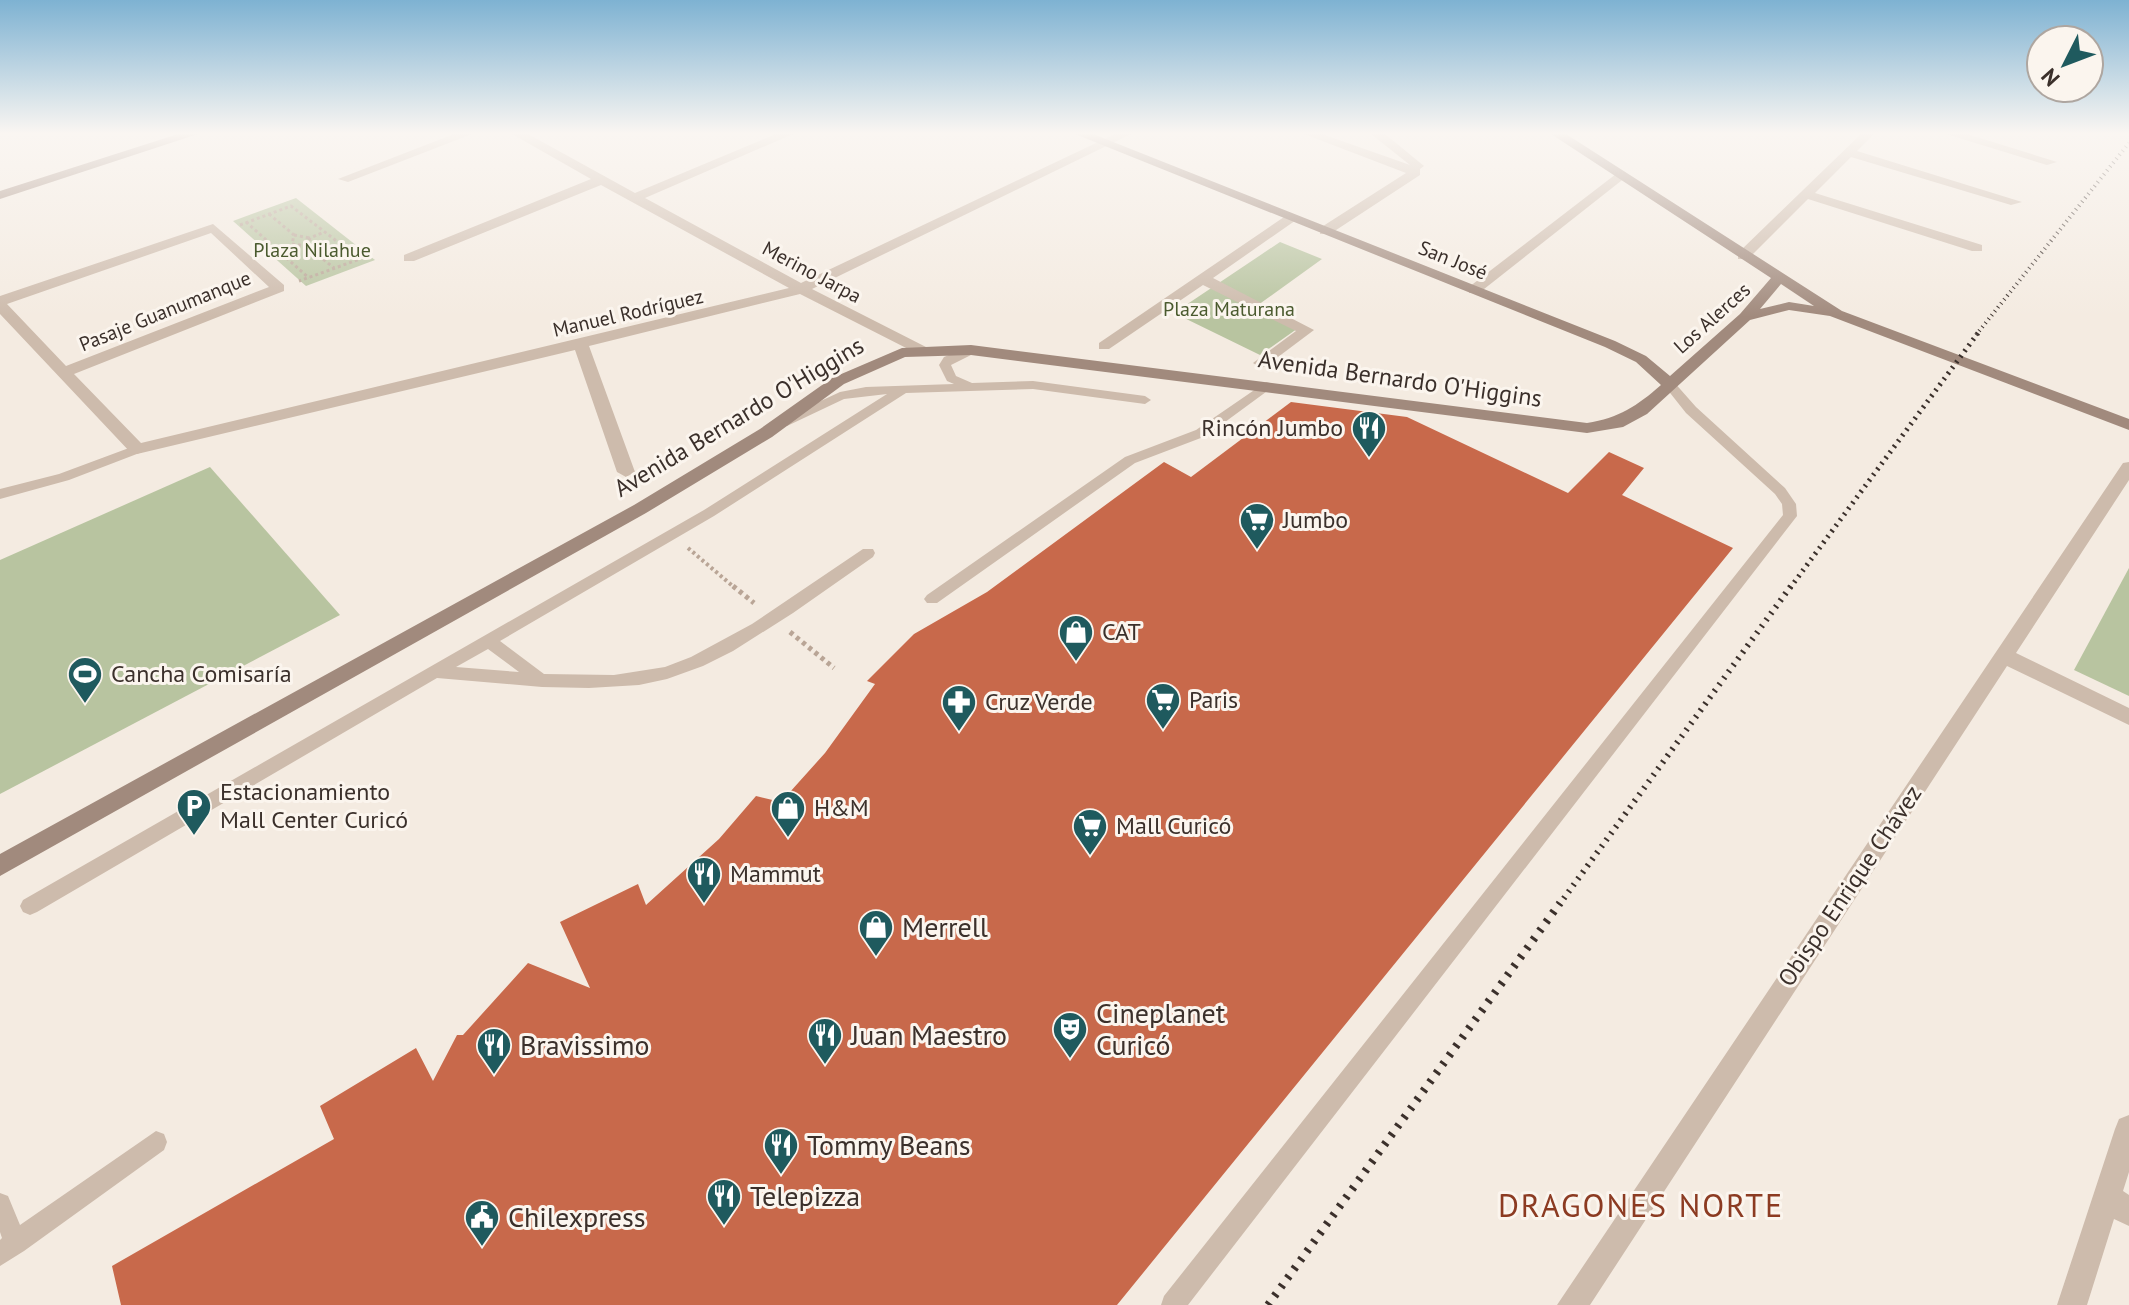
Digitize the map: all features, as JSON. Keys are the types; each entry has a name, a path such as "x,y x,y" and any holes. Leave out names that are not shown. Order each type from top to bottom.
{"main road":[{"name":"San José","path":"1233,195 1610,344 1641,359 1669,384"},
{"path":"1648,195 1837,314 2129,425"},
{"name":"Los Alerces","path":"1669,384 1745,317 1778,278"},
{"path":"1745,317 1789,306 1837,314"},
{"name":"Avenida Bernardo O'Higgins","path":"0,866 640,509 766,433 838,381 881,360 921,350 971,350 1587,428 1627,419 1669,384"}],"street":[{"path":"409,258 564,195"},
{"name":"Merino Jarpa","path":"628,195 921,350"},
{"path":"634,198 641,195"},
{"name":"Manuel Rodríguez","path":"137,449 801,289 995,195"},
{"path":"1325,231 1381,195"},
{"path":"1474,290 1597,195"},
{"path":"1808,195 1977,248"},
{"name":"Los Alerces","path":"1743,256 1808,195"},
{"path":"1992,195 2016,202"},
{"path":"1104,346 1292,218"},
{"path":"137,449 0,303 215,230 279,288"},
{"path":"1201,278 1307,330 1261,363"},
{"name":"Pasaje Guanumanque","path":"64,372 279,288"},
{"path":"581,344 626,472"},
{"name":"Obispo Enrique Chávez","path":"1572,1305 2129,467"},
{"path":"2002,655 2129,717"},
{"path":"2072,1305 2117,1204 2129,1129"}],"lane":[{"path":"971,350 948,360 946,373 957,382 977,389"},
{"path":"1173,1305 1790,516 1789,504 1780,491 1691,410 1669,384"},
{"path":"766,433 850,393 1033,385 1145,400"},
{"path":"932,599 1130,460 1203,432 1266,386"},
{"path":"30,906 709,513 901,391"},
{"path":"0,494 64,477 137,449"},
{"path":"438,672 544,682 641,679 679,667 730,644 868,553"},
{"path":"489,641 544,682"},
{"path":"0,1204 8,1249 156,1142"}],"path":[{"path":"215,230 291,206 360,259 279,288"},
{"path":"269,214 294,235 310,238 324,232"},
{"path":"246,222 310,278"},
{"path":"292,244 294,235"},
{"path":"307,246 310,238"},
{"path":"277,250 292,244 307,246 334,269"}],"green space":[{"name":"Plaza Nilahue","path":"296,198 375,260 306,286 233,221"},
{"name":"Plaza Maturana","path":"1280,242 1322,259 1258,305 1301,326 1260,355 1174,313"},
{"name":"Cancha Comisaría","path":"210,467 340,615 0,794 0,560"},
{"path":"2129,568 2129,696 2074,670"}],"building":[{"name":"Mall Curicó","path":"1291,402 1407,417 1568,493 1609,452 1644,468 1622,495 1733,548 1117,1305 121,1305 112,1266 334,1139 320,1106 416,1048 433,1081 457,1035 463,1035 528,963 590,988 560,922 638,884 646,905 719,839 756,796 781,802 825,753 875,684 867,681 914,634 987,592 1164,462 1191,477"}],"railway":[{"path":"1976,335 2088,195"},
{"path":"1790,588 1978,333"},
{"path":"1559,905 1791,586"},
{"path":"1268,1305 1560,903"}],"place":[{"name":"Rincón Jumbo","path":"1369,459"},
{"name":"Jumbo","path":"1257,551"},
{"name":"CAT","path":"1076,663"},
{"name":"Cancha Comisaría","path":"85,705"},
{"name":"Paris","path":"1163,731"},
{"name":"Cruz Verde","path":"959,733"},
{"name":"Estacionamiento Mall Center Curicó","path":"194,837"},
{"name":"H&M","path":"788,839"},
{"name":"Mall Curicó","path":"1090,857"},
{"name":"Mammut","path":"704,905"},
{"name":"Merrell","path":"876,958"},
{"name":"Cineplanet Curicó","path":"1070,1060"},
{"name":"Juan Maestro","path":"825,1066"},
{"name":"Bravissimo","path":"494,1076"},
{"name":"Tommy Beans","path":"781,1176"},
{"name":"Telepizza","path":"724,1227"},
{"name":"Chilexpress","path":"482,1248"}],"district":[{"name":"DRAGONES NORTE","path":"1641,1206"}]}
